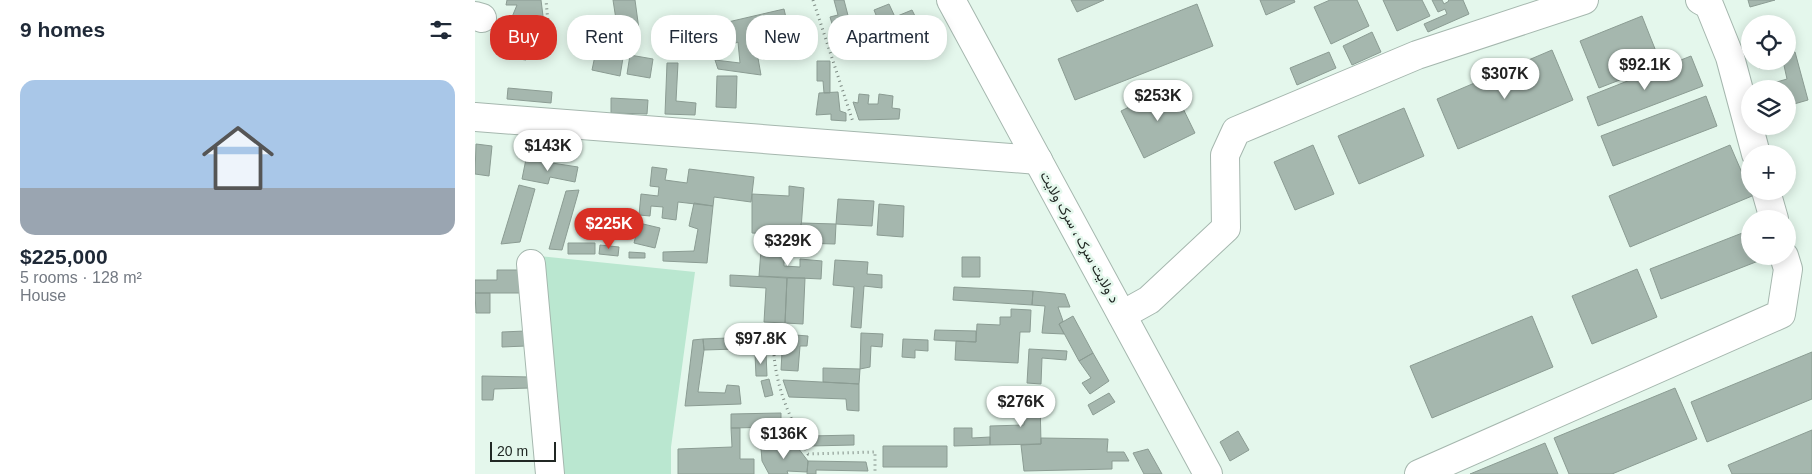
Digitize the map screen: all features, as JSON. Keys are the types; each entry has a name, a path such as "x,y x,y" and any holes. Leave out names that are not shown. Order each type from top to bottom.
{"street":[{"name":"د ولایت سړک ، سرک ولایت","path":"951,0 1208,474"},
{"path":"1122,315 1149,300 1226,228 1225,155 1236,132 1417,55 1584,0"},
{"path":"1701,0 1709,5 1730,57 1754,145"},
{"path":"475,117 1038,160"},
{"path":"531,264 550,474"},
{"path":"1419,474 1781,314 1788,269 1787,265"}],"path":[{"path":"479,17 549,34 546,0"},
{"path":"813,0 861,146"},
{"path":"774,356 776,376 788,412 808,454 875,452 875,474"}],"green space":[{"path":"539,256 695,272 671,447 671,474 558,474"}],"building":[{"path":"507,0 541,0 543,15 513,15 517,5 506,5"},
{"path":"613,0 635,0 637,15 615,15"},
{"path":"834,0 844,0 848,15 838,15"},
{"path":"1071,0 1104,0 1077,12"},
{"path":"1260,0 1294,0 1295,2 1266,15"},
{"path":"1330,0 1357,0 1369,26 1331,44 1314,7"},
{"path":"1383,0 1422,0 1430,16 1397,31"},
{"path":"1432,0 1442,0 1444,4 1448,0 1463,0 1469,14 1428,32 1424,24 1447,14 1445,9 1438,12"},
{"path":"1748,0 1775,0 1750,7"},
{"path":"889,4 894,15 876,15 874,10"},
{"path":"1197,4 1213,46 1075,100 1058,59"},
{"path":"784,9 785,15 758,15"},
{"path":"912,10 914,15 900,15"},
{"path":"1642,16 1661,64 1599,88 1580,41"},
{"path":"746,18 746,60 758,60 761,75 718,69 715,60 740,63 738,42 736,43 736,20"},
{"path":"1372,32 1381,52 1352,65 1343,46"},
{"path":"1552,50 1573,100 1458,149 1437,99"},
{"path":"1329,52 1336,68 1297,85 1290,68"},
{"path":"1691,56 1703,86 1598,126 1587,97"},
{"path":"1796,56 1808,100 1796,103 1796,80 1784,80 1787,79 1785,70 1796,70"},
{"path":"641,57 653,60 650,78 627,74 629,60 641,60"},
{"path":"594,60 623,60 620,76 592,70"},
{"path":"817,61 830,61 830,93 824,93 823,81 817,81"},
{"path":"667,63 678,63 676,101 696,103 695,115 665,114"},
{"path":"717,76 737,76 736,108 716,107"},
{"path":"1172,86 1195,133 1144,158 1121,111"},
{"path":"508,88 552,92 551,103 507,99"},
{"path":"838,92 840,111 846,113 846,121 831,120 831,114 816,115 819,93"},
{"path":"859,94 869,95 868,104 878,104 879,94 893,96 892,108 900,109 899,119 859,120 853,102 858,103"},
{"path":"1706,96 1717,126 1613,166 1601,136"},
{"path":"611,98 648,100 647,114 611,113"},
{"path":"1404,108 1424,156 1359,184 1338,136"},
{"path":"476,144 492,146 489,176 475,174"},
{"path":"1313,145 1334,194 1295,210 1274,162"},
{"path":"1730,145 1741,170 1742,200 1630,247 1609,196"},
{"path":"526,159 578,167 575,182 550,177 548,184 522,179"},
{"path":"652,167 667,169 665,180 687,183 689,169 754,177 751,202 714,197 713,206 678,202 676,220 662,218 663,207 651,206 650,216 639,215 641,194 658,196 659,187 650,186"},
{"path":"519,185 535,189 520,242 501,244"},
{"path":"789,186 804,188 801,229 769,226 769,234 752,233 752,194 789,196"},
{"path":"579,190 562,250 549,249 566,191"},
{"path":"838,199 874,201 872,226 836,224"},
{"path":"694,203 713,206 707,263 663,261 663,252 694,251 698,229 689,226"},
{"path":"879,204 904,206 903,237 877,235"},
{"path":"639,223 660,228 655,248 634,243"},
{"path":"801,223 836,224 835,244 799,243"},
{"path":"1741,234 1741,265 1748,265 1661,299 1650,269"},
{"path":"568,243 595,243 595,254 568,254"},
{"path":"600,245 619,247 618,256 599,254"},
{"path":"761,250 784,251 784,266 800,267 800,259 822,261 821,279 759,276"},
{"path":"629,252 645,253 645,258 629,258"},
{"path":"962,257 980,257 980,277 962,277"},
{"path":"835,260 868,262 867,274 882,275 882,288 864,286 861,328 851,327 854,287 833,285"},
{"path":"1637,269 1657,317 1592,344 1572,296"},
{"path":"497,270 522,270 522,293 475,293 475,280 497,280"},
{"path":"730,275 787,278 785,323 764,322 766,288 730,286"},
{"path":"787,278 805,278 803,324 785,323"},
{"path":"954,287 1033,291 1032,305 953,300"},
{"path":"1033,291 1065,294 1070,307 1058,307 1063,321 1059,324 1064,334 1042,333 1045,306 1032,305"},
{"path":"475,293 490,293 490,313 476,313"},
{"path":"1011,309 1031,310 1030,332 1020,332 1018,363 955,360 956,341 976,342 977,324 1000,325 1000,317 1011,317"},
{"path":"1073,316 1093,353 1079,361 1059,324"},
{"path":"1532,316 1553,367 1432,418 1410,366"},
{"path":"935,330 976,331 976,342 934,340"},
{"path":"525,331 526,346 502,347 502,332"},
{"path":"861,333 883,334 882,347 871,346 870,367 860,369"},
{"path":"783,334 808,336 807,346 800,346 798,371 781,370"},
{"path":"754,337 755,354 736,354 736,349 704,350 703,339"},
{"path":"703,339 704,350 698,392 725,393 727,385 739,386 741,404 685,406 693,340"},
{"path":"903,339 928,340 928,351 915,350 915,358 902,357"},
{"path":"1029,349 1067,351 1066,360 1042,358 1041,384 1027,383"},
{"path":"1812,352 1812,399 1707,442 1691,402"},
{"path":"766,353 767,376 756,376 755,354"},
{"path":"1093,353 1109,381 1090,394 1082,383 1091,378 1079,361"},
{"path":"823,368 860,369 859,384 823,382"},
{"path":"482,376 530,377 531,388 494,389 493,400 482,400"},
{"path":"769,379 773,395 765,397 761,381"},
{"path":"783,380 859,384 859,411 847,410 846,399 789,397"},
{"path":"1675,388 1697,439 1612,474 1569,474 1554,438"},
{"path":"1109,393 1115,402 1093,415 1088,405"},
{"path":"1040,398 1041,444 990,445 990,426 1024,425 1024,399"},
{"path":"781,413 781,427 731,428 731,414"},
{"path":"731,428 740,428 740,459 754,459 754,474 678,474 678,449 732,447"},
{"path":"954,428 972,428 972,438 990,437 990,445 954,446"},
{"path":"1812,430 1812,474 1732,474 1728,465"},
{"path":"1238,431 1249,450 1230,461 1220,442"},
{"path":"854,435 854,445 810,446 810,436"},
{"path":"1041,438 1108,439 1107,452 1124,452 1129,461 1112,461 1112,469 1024,471 1021,445 1041,444"},
{"path":"1545,443 1558,474 1470,474"},
{"path":"883,446 947,446 947,467 883,467"},
{"path":"761,448 798,448 808,461 807,472 787,471 788,474 769,474 762,461"},
{"path":"1148,449 1162,474 1144,474 1133,453"},
{"path":"808,461 866,462 868,471 816,470 816,474 807,474"}]}
